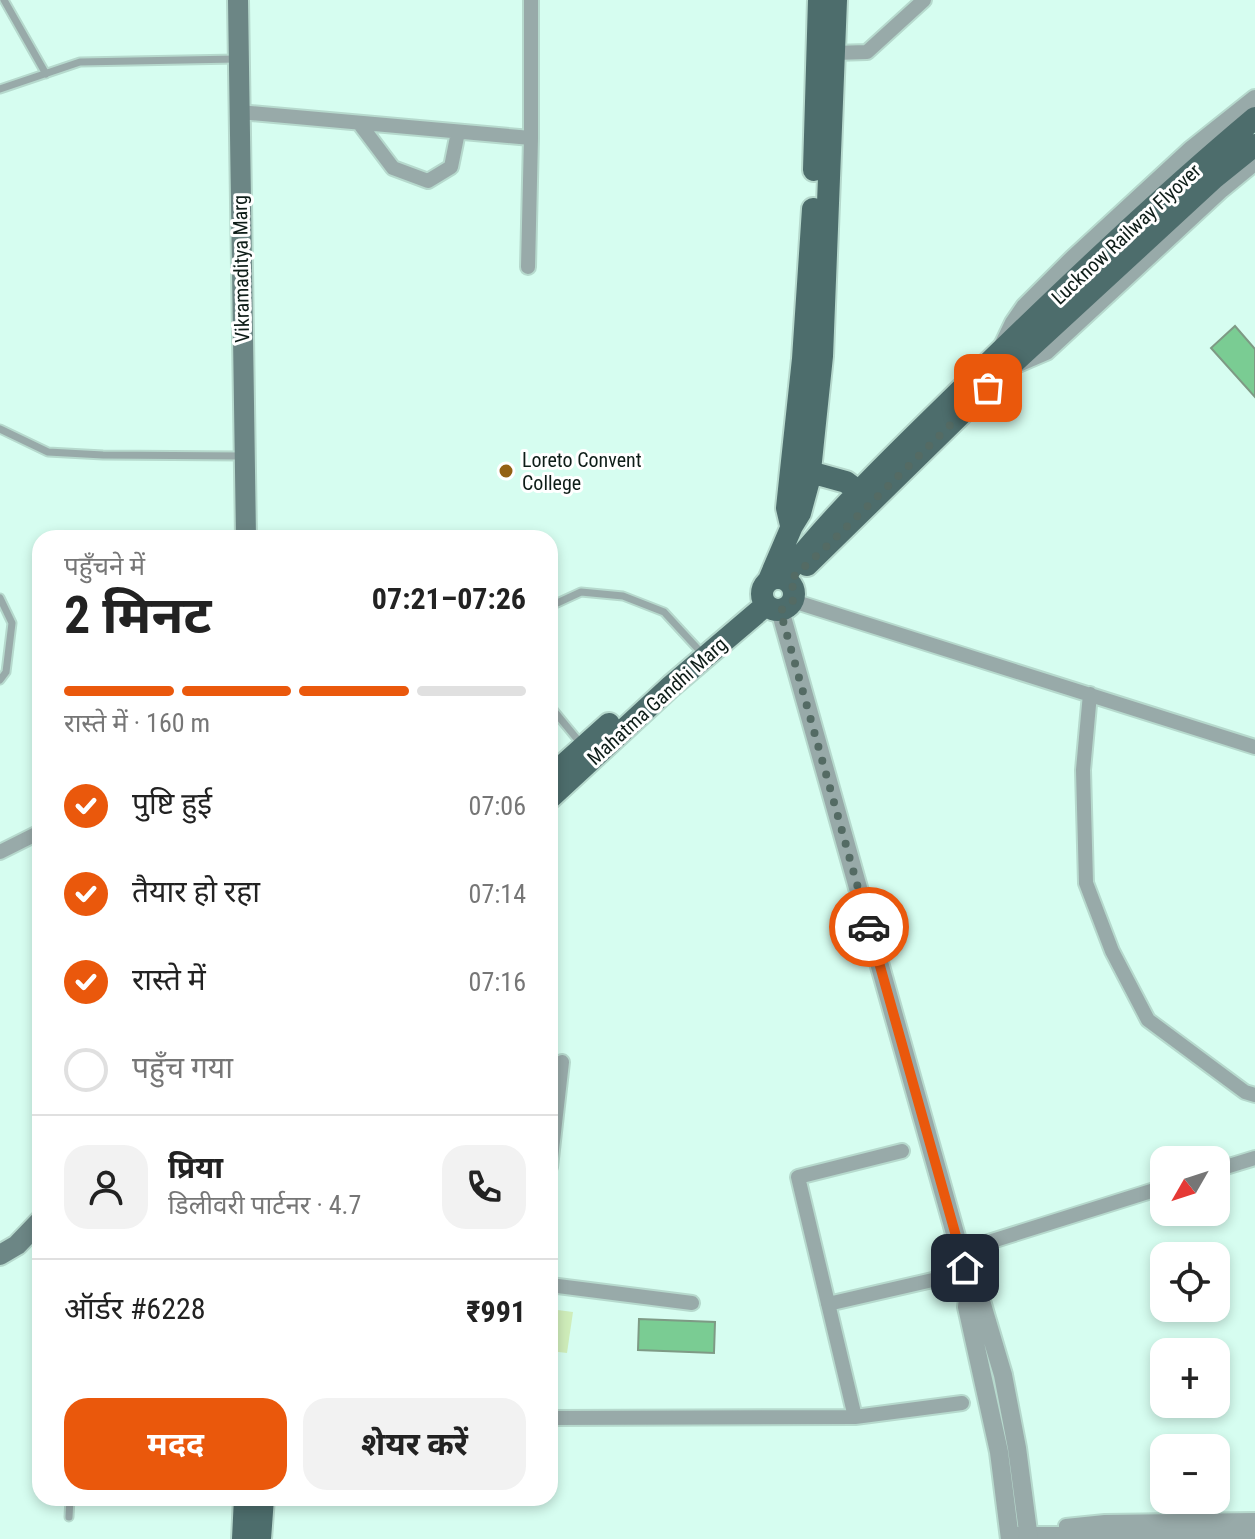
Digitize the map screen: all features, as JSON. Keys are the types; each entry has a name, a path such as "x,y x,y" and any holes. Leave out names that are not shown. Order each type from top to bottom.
{"main road":[{"name":"Vikramaditya Marg","path":"238,0 246,530"},
{"path":"778,593 792,526 800,513 810,472 822,356 819,0"},
{"path":"792,526 787,508 803,359 812,222 834,53 836,0"},
{"name":"Lucknow Railway Flyover","path":"1032,334 1195,168 1255,118"},
{"name":"Lucknow Railway Flyover","path":"1005,359 1255,145"},
{"name":"Mahatma Gandhi Marg","path":"558,769 698,649 778,593 814,538 858,491 1005,359"},
{"name":"Mahatma Gandhi Marg","path":"558,791 825,548 1005,359"},
{"path":"810,472 846,482 858,491"},
{"path":"0,1255 17,1245 32,1229"},
{"path":"246,1506 252,1538"},
{"path":"252,1538 261,1506"}],"street":[{"path":"528,267 531,0"},
{"path":"834,53 867,52 924,0"},
{"path":"1255,99 1191,150 1025,307 1014,323 1005,359 1046,351 1255,161"},
{"path":"239,112 531,138"},
{"path":"359,123 393,168 428,181 451,167 458,132"},
{"path":"778,593 1255,747"},
{"path":"778,593 970,1285 967,1307 1008,1450 1023,1537"},
{"path":"1090,694 1083,770 1086,883 1112,951 1148,1020 1245,1092 1255,1095"},
{"path":"0,852 32,836"},
{"path":"558,1097 562,1062"},
{"path":"855,1417 798,1177 902,1151"},
{"path":"1230,1166 1255,1158"},
{"path":"960,1251 1150,1191"},
{"path":"828,1304 937,1279"},
{"path":"558,1286 692,1303"},
{"path":"558,1418 855,1417 962,1403"},
{"path":"1023,1537 1052,1528 1105,1522 1255,1520"},
{"path":"1023,1537 1255,1533"}],"lane":[{"path":"4,0 46,74"},
{"path":"0,89 80,62 238,59"},
{"path":"0,429 48,452 244,456"},
{"path":"558,603 581,592 623,596 664,612 698,649"},
{"path":"0,598 12,623 6,672 0,680"},
{"path":"558,716 583,746"},
{"path":"69,1517 70,1506"}],"green space":[{"path":"558,1310 573,1312 567,1353 558,1352"}],"building":[{"path":"1235,326 1255,349 1255,397 1211,348"},
{"path":"639,1319 715,1322 714,1353 638,1350"}],"way so far":[{"path":"869,927 780,610 788,607 795,596 789,581 988,388"}],"place":[{"name":"Loreto Convent College","path":"506,471"}],"route":[{"path":"869,927 965,1268"}]}
